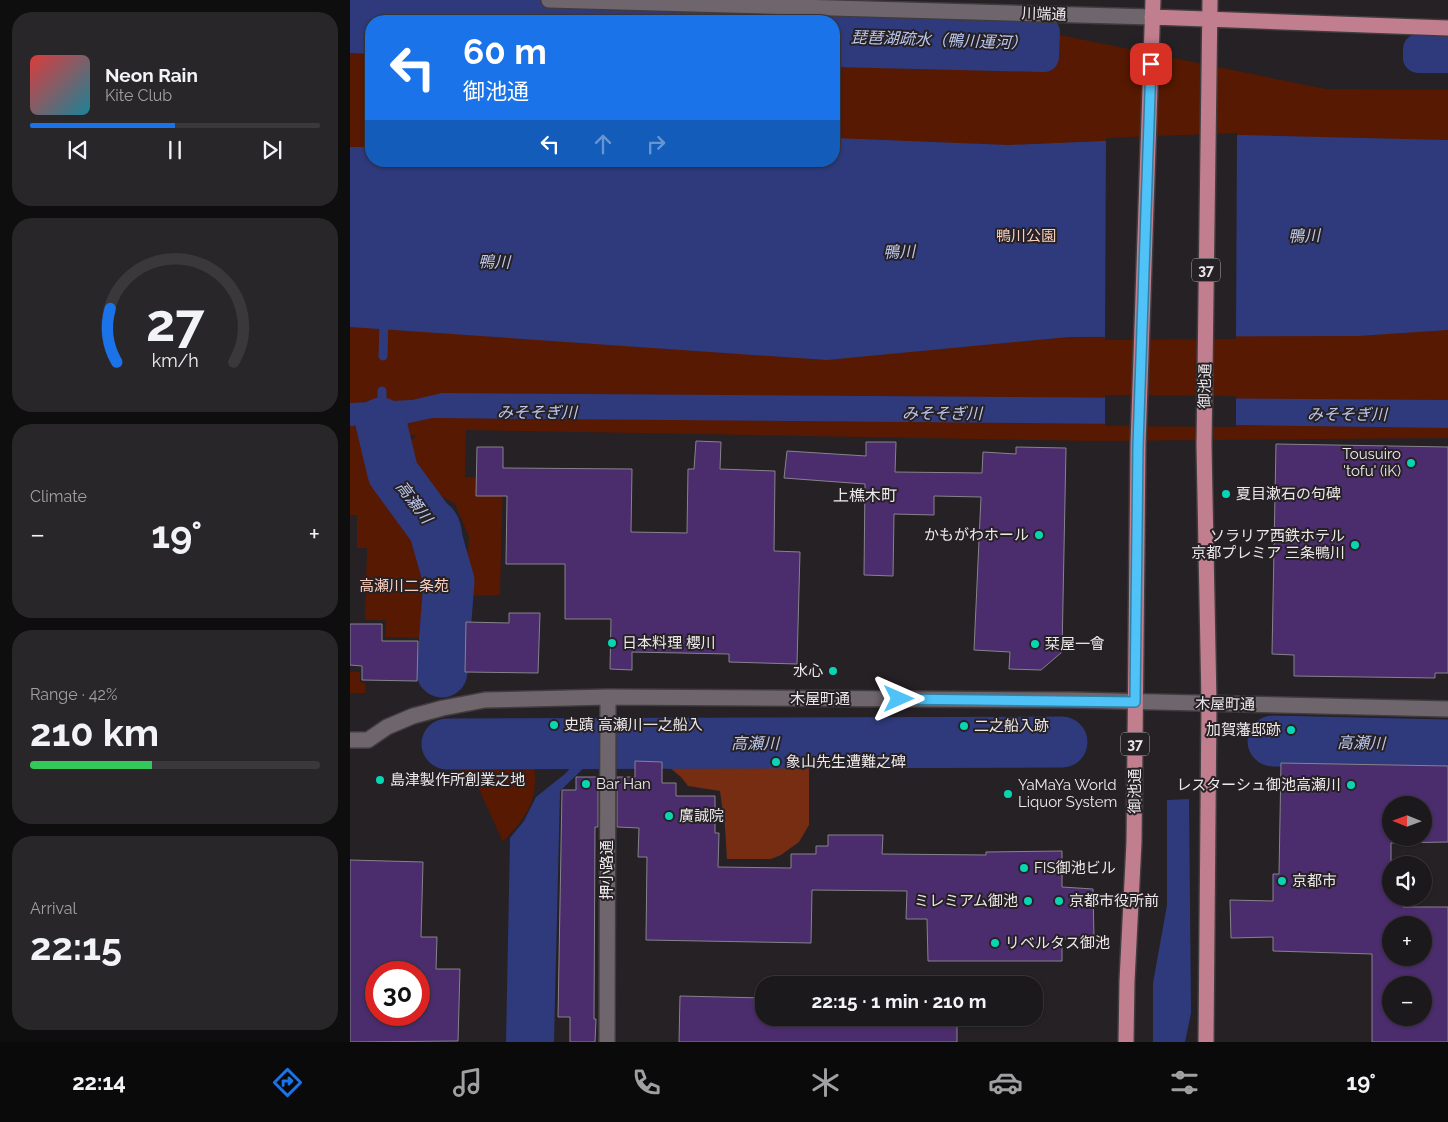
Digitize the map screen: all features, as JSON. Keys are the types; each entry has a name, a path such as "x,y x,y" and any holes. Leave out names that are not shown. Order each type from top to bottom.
{"main road":[{"name":"御池通","path":"1126,1042 1134,842 1138,446 1153,0"},
{"name":"御池通","path":"1206,1042 1209,703 1204,446 1210,0"},
{"name":"川端通","path":"1152,18 1448,28"}],"street":[{"name":"川端通","path":"549,0 1152,18"},
{"name":"木屋町通","path":"350,740 368,740 387,727 413,716 485,700 608,697 1209,703 1448,709"},
{"name":"押小路通","path":"607,1042 608,697"}],"green space":[{"name":"鴨川公園","path":"350,9 536,15 365,15 365,167 840,167 840,25 1045,32 1326,89 1448,90 1448,438 1093,441 466,430 465,477 503,478 500,595 464,596 463,624 449,626 453,585 467,574 469,537 455,504 431,490 411,488 397,470 390,440 411,441 417,435 371,439 372,441 378,441 384,469 401,493 398,503 408,525 430,551 443,580 439,629 418,638 385,637 386,620 365,620 367,548 357,548 357,515 350,515"},
{"path":"350,672 360,672 360,682 365,683 365,693 350,693"},
{"path":"454,765 534,766 534,789 529,808 503,842 477,785"}],"shaded area":[{"path":"770,754 809,757 809,825 799,842 781,855 771,859 727,859 720,791 688,786 670,768 674,755"}],"water":[{"name":"鴨川","path":"1242,135 1448,140 1448,330 1358,336 1069,337 827,360 350,327 350,147 365,147 365,167 840,167 840,138 1009,145"},
{"name":"みそそぎ川","path":"442,393 1448,400 1448,428 432,418 396,426 386,433 373,435 370,425 350,426 350,403 412,400"},
{"path":"408,492 437,497 447,503 455,512 461,524 463,545 462,570 456,579 449,581 433,549 412,522 403,503"},
{"path":"591,761 560,791 554,1042 506,1042 510,838 524,821 536,797 566,773 575,762"},
{"path":"1189,799 1191,1013 1185,1042 1153,1042 1153,983 1167,905 1167,800"}],"pier":[{"path":"1237,133 1236,339 1105,340 1106,138"},
{"path":"1105,395 1236,396 1236,427 1105,426"}],"building":[{"path":"696,441 721,442 720,469 775,471 774,551 800,552 797,664 729,662 729,654 632,652 632,670 610,669 611,619 565,619 565,564 506,564 507,496 476,496 477,447 503,447 503,468 632,469 631,532 687,533 688,469 694,469"},
{"path":"866,442 896,442 895,472 982,473 983,452 1016,454 1016,447 1066,448 1062,652 1041,670 1009,669 1010,652 974,650 981,497 934,496 934,515 894,514 893,576 864,575 865,484 784,478 787,451 866,456"},
{"name":"ソラリア西鉄ホテル 京都プレミア 三条鴨川","path":"1276,444 1448,447 1448,673 1435,673 1435,678 1294,676 1294,655 1272,654"},
{"path":"509,613 540,613 538,673 465,672 466,622 509,623"},
{"path":"350,624 382,624 382,641 418,641 417,681 362,680 362,666 350,665"},
{"path":"635,761 662,762 662,783 676,783 676,796 715,796 715,833 719,833 718,867 791,868 791,854 816,854 816,846 828,846 828,835 883,835 882,854 986,855 986,852 1062,851 1062,887 1093,889 1094,939 1062,939 1062,961 928,961 927,919 906,919 907,891 812,890 811,943 646,940 647,857 638,857 639,828 617,827 617,777 635,777"},
{"path":"1281,763 1448,766 1448,842 1432,842 1432,796 1382,796 1382,846 1391,846 1391,856 1382,856 1382,906 1448,907 1448,1042 1372,1042 1372,954 1273,951 1273,937 1231,938 1230,900 1273,901 1273,874 1279,874"},
{"path":"576,777 598,777 598,827 595,827 595,1042 570,1042 570,1017 558,1017 562,790 576,790"},
{"path":"350,860 423,862 421,937 437,937 436,969 460,969 458,1041 350,1042"},
{"path":"680,996 755,998 755,1026 957,1026 957,1042 679,1042"}],"waterway":[{"path":"350,9 548,15"},
{"name":"琵琶湖疏水（鴨川運河）","path":"840,24 1045,32 1044,57 840,52"},
{"path":"350,38 365,39"},
{"name":"琵琶湖疏水（鴨川運河）","path":"1448,48 1418,49 1418,58 1448,58"},
{"path":"383,356 384,319"},
{"path":"382,391 382,400"},
{"name":"高瀬川","path":"381,423 393,473 434,529 449,581 442,672"},
{"name":"高瀬川","path":"1273,741 1448,745"},
{"name":"高瀬川","path":"447,744 1062,742"}],"place":[{"name":"Tousuiro 'tofu' (iK)","path":"1411,463"},
{"name":"夏目漱石の句碑","path":"1226,494"},
{"name":"かもがわホール","path":"1039,535"},
{"name":"ソラリア西鉄ホテル 京都プレミア 三条鴨川","path":"1355,545"},
{"name":"日本料理 櫻川","path":"612,643"},
{"name":"栞屋一會","path":"1035,644"},
{"name":"水心","path":"833,671"},
{"name":"史蹟 高瀬川一之船入","path":"554,725"},
{"name":"二之船入跡","path":"964,726"},
{"name":"加賀藩邸跡","path":"1291,730"},
{"name":"象山先生遭難之碑","path":"776,762"},
{"name":"島津製作所創業之地","path":"380,780"},
{"name":"Bar Han","path":"586,784"},
{"name":"レスターシュ御池高瀬川","path":"1351,785"},
{"name":"YaMaYa World Liquor System","path":"1008,794"},
{"name":"廣誠院","path":"669,816"},
{"name":"FIS御池ビル","path":"1024,868"},
{"name":"京都市","path":"1282,881"},
{"name":"ミレミアム御池","path":"1028,901"},
{"name":"京都市役所前","path":"1059,901"},
{"name":"リベルタス御池","path":"995,943"}],"district":[{"name":"上樵木町","path":"865,495"}],"route":[{"path":"899,699 1135,702 1138,446 1151,64"}],"park label":[{"name":"高瀬川二条苑","path":"404,586"}]}
